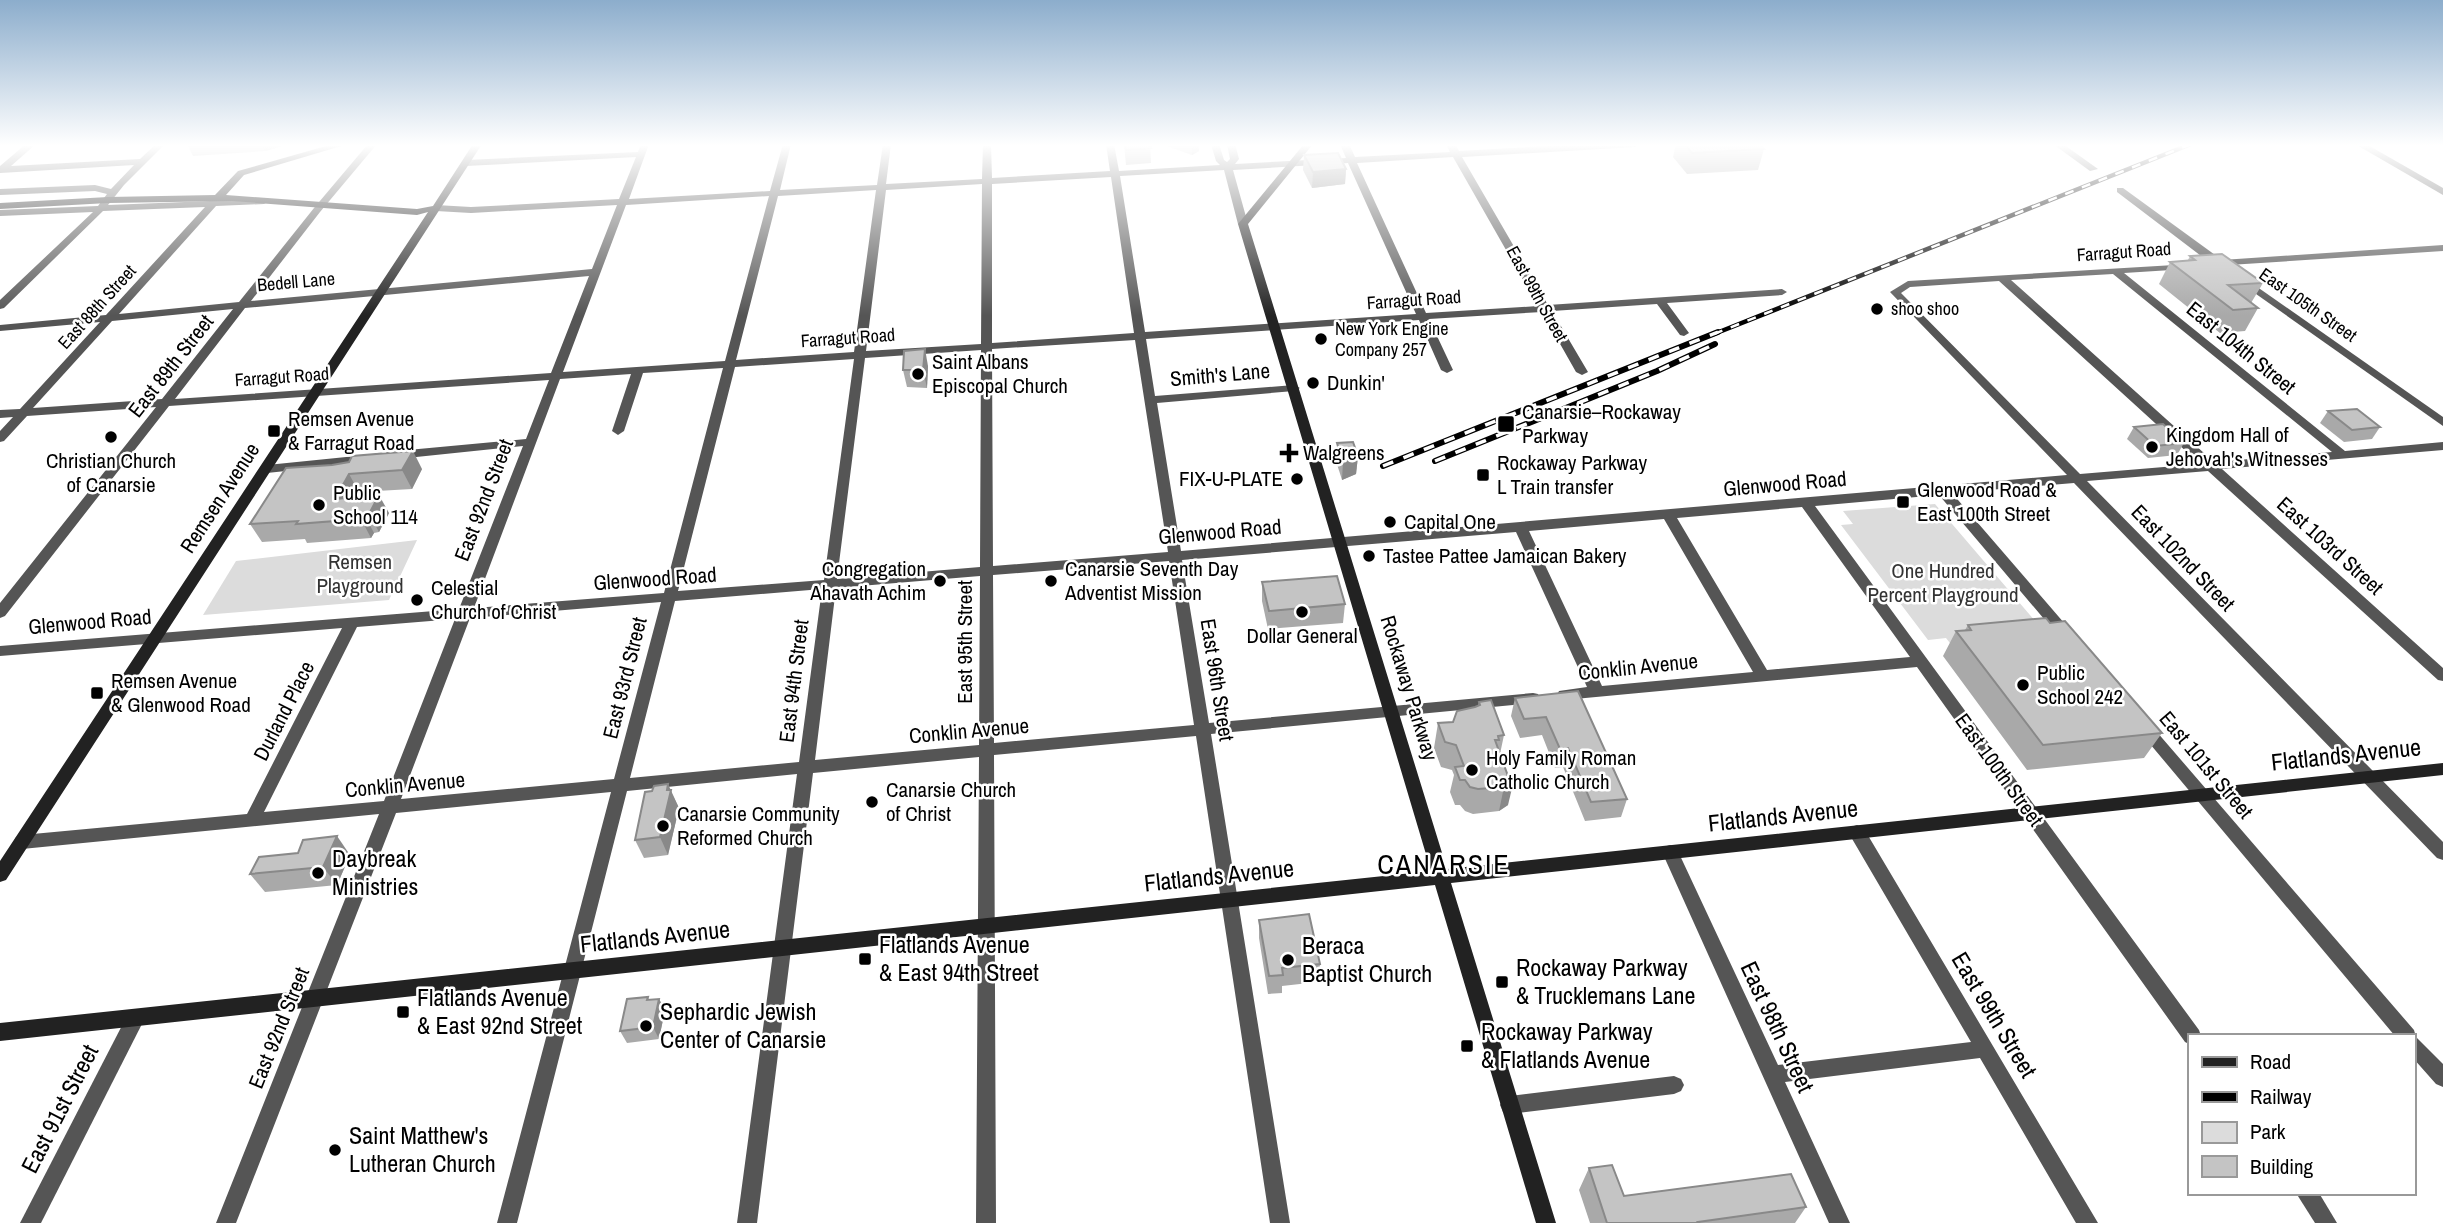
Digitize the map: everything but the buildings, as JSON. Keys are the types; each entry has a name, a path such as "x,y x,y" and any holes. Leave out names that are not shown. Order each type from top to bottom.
{"main road":[{"path":"0,206 90,201"},
{"path":"272,201 325,202"},
{"path":"300,201 417,212 436,208"},
{"name":"Remsen Avenue","path":"0,875 441,201"},
{"path":"1243,224 1262,201"},
{"name":"Rockaway Parkway","path":"1243,224 1546,1223"},
{"name":"Flatlands Avenue","path":"0,1032 2443,769"}],"street":[{"path":"0,213 100,201"},
{"path":"0,306 108,201"},
{"name":"East 88th Street","path":"0,438 215,201"},
{"path":"436,208 471,210 622,201"},
{"name":"East 92nd Street","path":"226,1223 390,808 623,201"},
{"name":"East 93rd Street","path":"507,1223 772,201"},
{"name":"East 94th Street","path":"747,1223 879,201"},
{"name":"East 95th Street","path":"986,1223 987,201"},
{"name":"East 96th Street","path":"1118,201 1280,1223"},
{"name":"Rockaway Parkway","path":"1237,201 1243,224"},
{"path":"1371,201 1447,370"},
{"name":"East 99th Street","path":"1484,201 1582,372"},
{"name":"East 105th Street","path":"2134,201 2443,422"},
{"name":"East 89th Street","path":"0,613 325,202"},
{"name":"Farragut Road","path":"1895,292 1908,284 2443,248"},
{"name":"East 104th Street","path":"2115,270 2343,455"},
{"name":"Bedell Lane","path":"0,328 595,272"},
{"name":"East 103rd Street","path":"2002,278 2443,676"},
{"name":"Farragut Road","path":"0,414 1782,292"},
{"name":"East 102nd Street","path":"1895,292 2443,853"},
{"path":"1660,300 1684,333"},
{"path":"618,430 638,371"},
{"name":"Smith's Lane","path":"1149,400 1294,388"},
{"path":"267,469 531,442"},
{"name":"Glenwood Road","path":"0,651 830,586 1669,516 2443,446"},
{"path":"1944,492 2075,645"},
{"name":"East 100th Street","path":"1807,504 2191,1034"},
{"path":"1669,516 1763,676"},
{"path":"1521,528 1597,692"},
{"name":"Durland Place","path":"253,820 352,622"},
{"name":"Conklin Avenue","path":"22,842 1921,662"},
{"name":"East 101st Street","path":"2136,718 2405,1034"},
{"name":"East 99th Street","path":"1857,832 2088,1223"},
{"name":"East 98th Street","path":"1670,852 1840,1223"},
{"name":"East 91st Street","path":"30,1223 136,1018"},
{"path":"2415,1046 2443,1079"},
{"path":"1772,1075 1985,1049"},
{"path":"1510,1105 1674,1085"},
{"path":"2307,1195 2327,1223"}],"green space":[{"name":"One Hundred Percent Playground","path":"1935,504 2054,643 1953,647 1946,638 1928,640 1841,525 1853,524 1843,511"},
{"name":"Remsen Playground","path":"417,540 389,600 203,615 236,561"}],"railway":[{"path":"1714,334 2048,201"},
{"path":"1383,466 1718,332"},
{"path":"1435,461 1657,371 1715,344"}],"place":[{"name":"shoo shoo","path":"1877,309"},
{"name":"New York Engine Company 257","path":"1321,339"},
{"name":"Saint Albans Episcopal Church","path":"918,374"},
{"name":"Dunkin'","path":"1313,383"},
{"name":"Canarsie–Rockaway Parkway","path":"1506,424"},
{"name":"Remsen Avenue & Farragut Road","path":"274,431"},
{"name":"Christian Church of Canarsie","path":"111,437"},
{"name":"Kingdom Hall of Jehovah's Witnesses","path":"2152,447"},
{"name":"Walgreens","path":"1289,453"},
{"name":"Rockaway Parkway L Train transfer","path":"1483,475"},
{"name":"FIX-U-PLATE","path":"1297,479"},
{"name":"Glenwood Road & East 100th Street","path":"1903,502"},
{"name":"Public School 114","path":"319,505"},
{"name":"Capital One","path":"1390,522"},
{"name":"Tastee Pattee Jamaican Bakery","path":"1369,556"},
{"name":"Congregation Ahavath Achim","path":"940,581"},
{"name":"Canarsie Seventh Day Adventist Mission","path":"1051,581"},
{"name":"Celestial Church of Christ","path":"417,600"},
{"name":"Dollar General","path":"1302,612"},
{"name":"Public School 242","path":"2023,685"},
{"name":"Remsen Avenue & Glenwood Road","path":"97,693"},
{"name":"Holy Family Roman Catholic Church","path":"1472,770"},
{"name":"Canarsie Church of Christ","path":"872,802"},
{"name":"Canarsie Community Reformed Church","path":"663,826"},
{"name":"Daybreak Ministries","path":"318,873"},
{"name":"Flatlands Avenue & East 94th Street","path":"865,959"},
{"name":"Beraca Baptist Church","path":"1288,960"},
{"name":"Rockaway Parkway & Trucklemans Lane","path":"1502,982"},
{"name":"Flatlands Avenue & East 92nd Street","path":"403,1012"},
{"name":"Sephardic Jewish Center of Canarsie","path":"646,1026"},
{"name":"Rockaway Parkway & Flatlands Avenue","path":"1467,1046"},
{"name":"Saint Matthew's Lutheran Church","path":"335,1150"}],"district":[{"name":"CANARSIE","path":"1444,864"}]}
